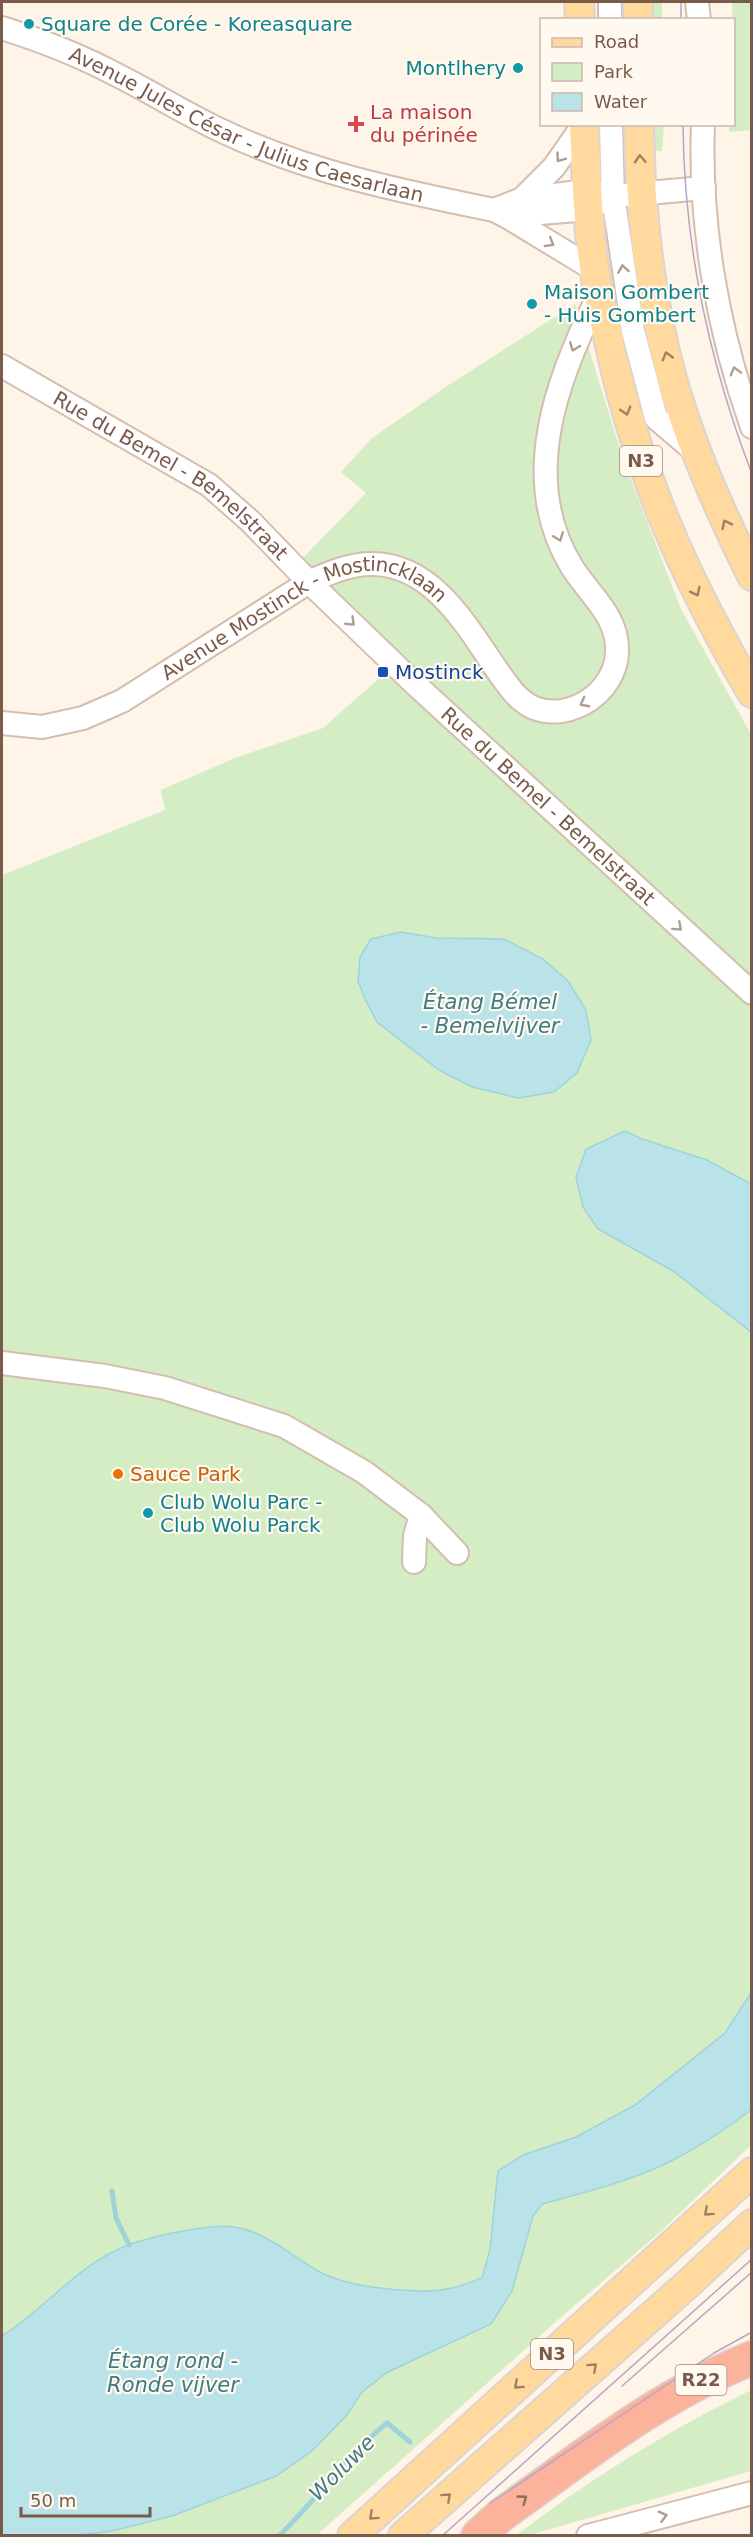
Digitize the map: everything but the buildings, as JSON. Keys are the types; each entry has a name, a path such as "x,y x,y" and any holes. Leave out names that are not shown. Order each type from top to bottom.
{"highway":[{"name":"R22","path":"476,2531 653,2408 690,2386 752,2358"}],"main road":[{"path":"580,2 580,18"},
{"path":"638,2 638,18"},
{"name":"N3","path":"584,126 596,199 597,282 617,382 643,468 676,551 719,638 752,693"},
{"path":"639,126 646,239 664,347 696,452 714,498 752,576"},
{"name":"N3","path":"352,2535 752,2172"},
{"name":"N3","path":"403,2535 690,2282 752,2224"}],"street":[{"path":"580,2 591,18"},
{"path":"610,2 610,18"},
{"path":"697,2 699,18"},
{"name":"Avenue Jules César - Julius Caesarlaan","path":"2,28 43,41 115,73 220,130 280,156 392,190 500,213 643,193 704,188"},
{"path":"528,194 554,166 583,126"},
{"path":"611,126 596,199 656,418 696,452"},
{"path":"703,126 704,188 708,236 722,326 752,427"},
{"name":"Avenue Jules César - Julius Caesarlaan","path":"500,213 528,194 596,199"},
{"name":"Avenue Jules César - Julius Caesarlaan","path":"500,213 597,282"},
{"name":"Avenue Mostinck - Mostincklaan","path":"2,723 42,727 83,718 122,701 309,582 334,571 374,564 401,569 427,584 459,615 514,694 526,703 545,710 565,710 594,698 612,674 616,663 617,642 608,614 572,566 554,526 548,502 546,466 553,409 597,282"},
{"name":"Rue du Bemel - Bemelstraat","path":"2,366 209,485 250,521 309,582 572,830 752,993"},
{"path":"2,1362 105,1376 165,1388 284,1426 364,1472 421,1515 457,1553"},
{"path":"414,1562 415,1536 421,1515"},
{"path":"588,2535 752,2493"}],"green space":[{"path":"650,2 662,2 662,18 650,18"},
{"path":"732,2 751,2 751,130 729,132 729,126 735,126 735,18 732,18"},
{"path":"652,126 664,126 662,151 652,151"},
{"path":"575,304 623,459 681,609 751,734 751,2145 658,2234 568,2311 317,2535 2,2535 2,875 165,810 161,790 235,758 323,728 402,658 299,562 366,493 341,472 371,439 444,388"},
{"path":"751,2390 751,2471 530,2535 518,2534 631,2456"}],"water":[{"name":"Étang Bémel - Bemelvijver","path":"401,932 436,938 504,939 543,959 568,981 586,1010 591,1040 577,1073 554,1092 519,1098 472,1087 439,1070 377,1022 358,981 360,957 371,939"},
{"path":"625,1131 642,1139 707,1160 751,1184 751,1332 673,1271 598,1229 583,1207 576,1178 586,1149"},
{"name":"Étang rond - Ronde vijver","path":"751,1993 751,2110 704,2143 657,2167 609,2185 542,2204 533,2216 512,2291 491,2324 388,2372 362,2392 347,2415 312,2451 276,2476 172,2516 112,2531 72,2536 2,2535 2,2336 95,2262 112,2252 141,2241 182,2231 224,2226 258,2234 322,2273 350,2283 386,2289 422,2291 456,2287 482,2278 490,2249 498,2171 523,2155 576,2137 635,2105 725,2033"}],"waterway":[{"path":"112,2191 116,2218 129,2245"},
{"name":"Woluwe","path":"279,2536 358,2449 387,2423 410,2442"}],"tram line":[{"path":"681,2 681,18"},
{"path":"683,126 688,214 702,302 723,389 752,474"},
{"path":"442,2536 752,2259"},
{"path":"622,2386 752,2272"},
{"path":"489,2504 714,2353 752,2332"}],"place":[{"name":"Square de Corée - Koreasquare","path":"29,24"},
{"name":"Montlhery","path":"518,68"},
{"name":"La maison du périnée","path":"356,124"},
{"name":"Maison Gombert - Huis Gombert","path":"532,304"},
{"name":"Mostinck","path":"383,672"},
{"name":"Sauce Park","path":"118,1474"},
{"name":"Club Wolu Parc - Club Wolu Parck","path":"148,1513"}]}
